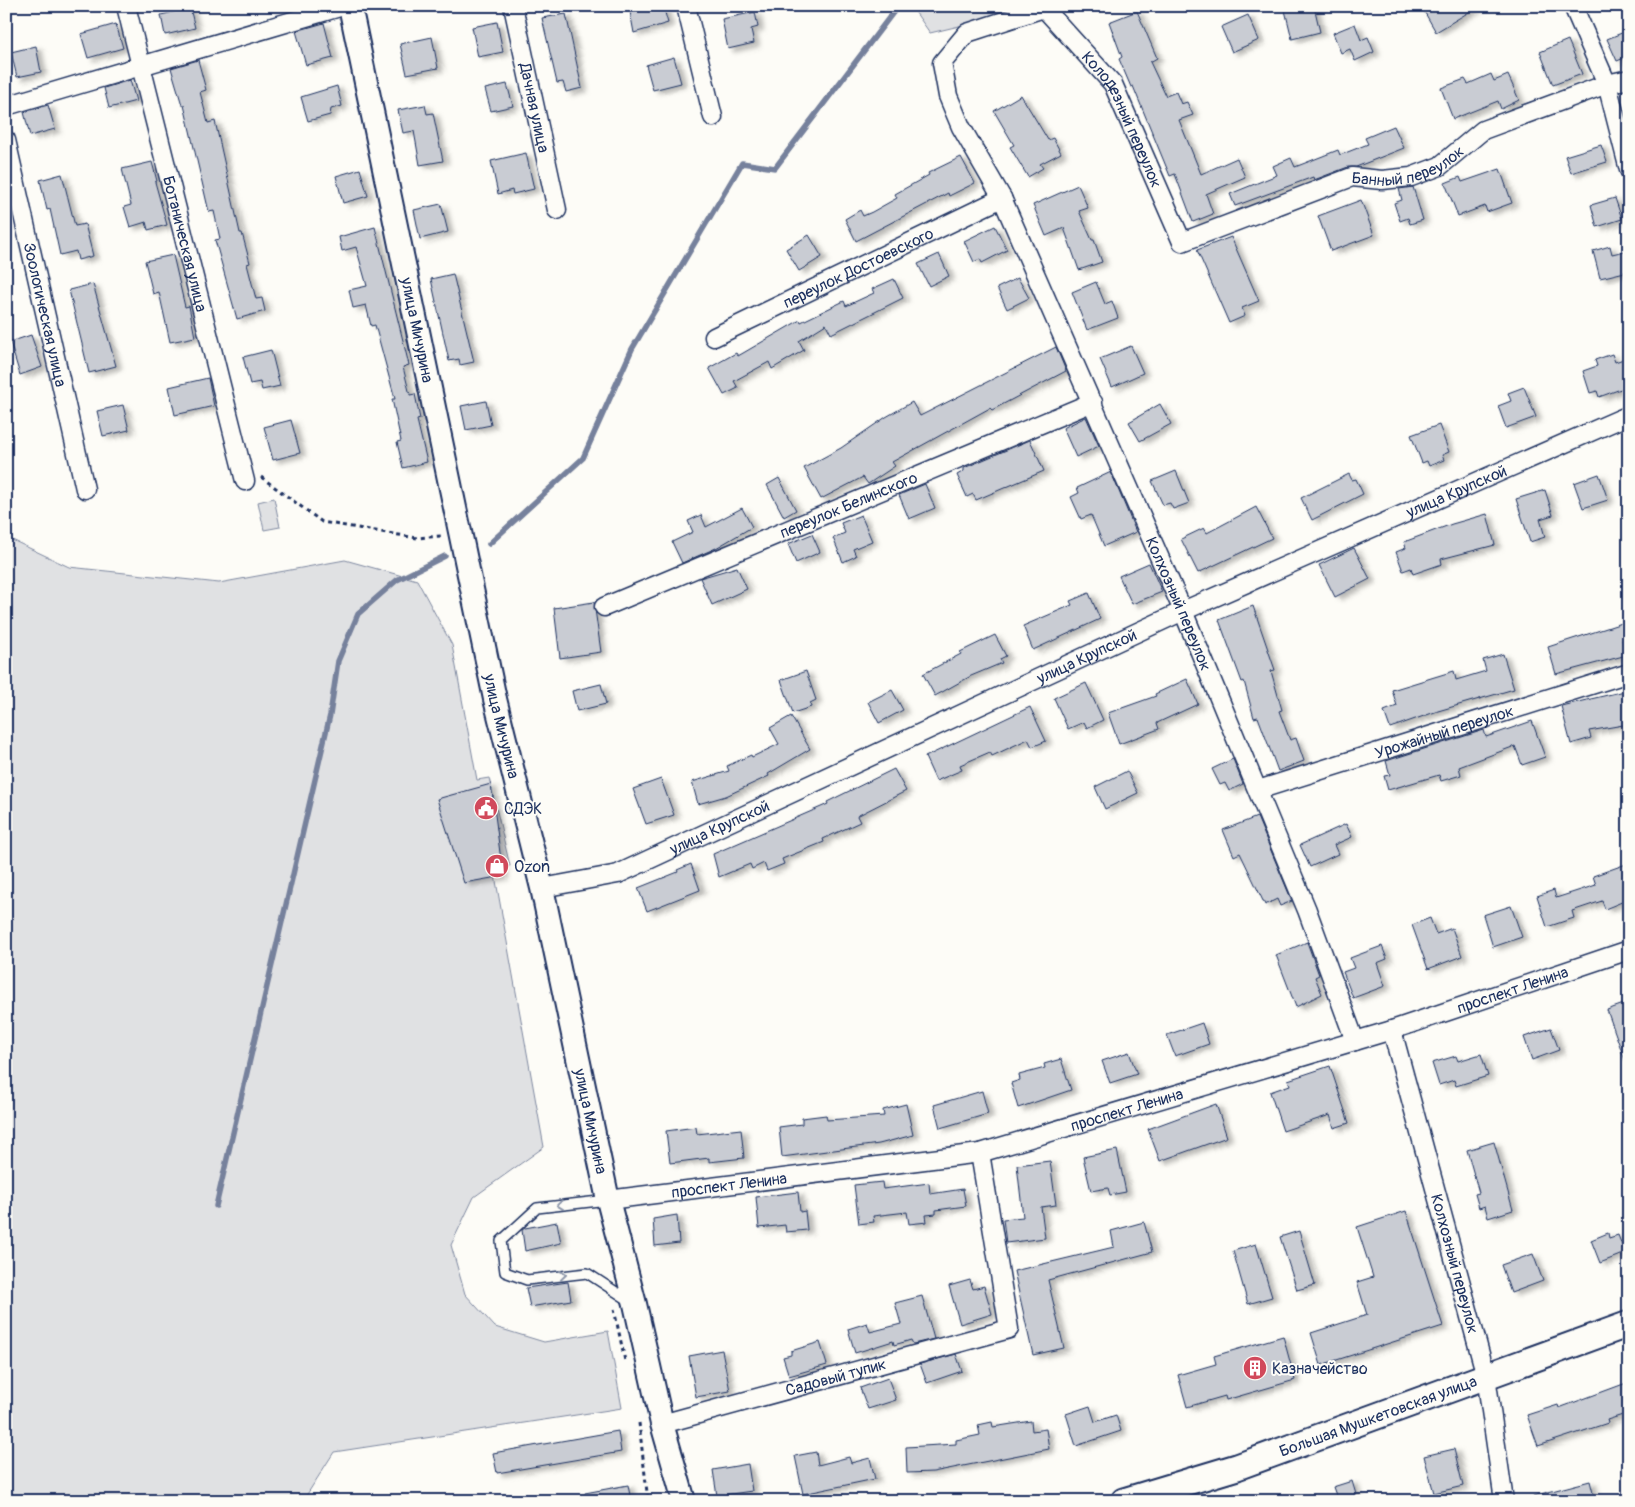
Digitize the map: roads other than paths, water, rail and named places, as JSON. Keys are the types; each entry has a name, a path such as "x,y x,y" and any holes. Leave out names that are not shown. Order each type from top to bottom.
{"main road":[{"name":"Большая Мушкетовская улица","path":"1124,1501 1237,1467 1629,1324"}],"street":[{"name":"Ботаническая улица","path":"126,6 251,477"},
{"path":"6,106 343,6"},
{"name":"улица Мичурина","path":"350,6 495,699 542,888 608,1200 635,1304 662,1424 684,1501"},
{"name":"Дачная улица","path":"513,6 557,210"},
{"path":"686,6 713,118"},
{"path":"1573,6 1607,84 1629,170"},
{"name":"Колхозный переулок","path":"1047,7 967,33 942,63 948,96 960,127 988,171 1002,198 1093,402 1258,790 1307,910 1355,1041"},
{"name":"Колодезный переулок","path":"1047,7 1113,84 1182,242"},
{"name":"Банный переулок","path":"1182,242 1352,177 1382,180 1411,177 1440,166 1483,130 1607,84 1629,79"},
{"name":"Зоологическая улица","path":"6,140 84,489"},
{"name":"переулок Достоевского","path":"714,337 1002,198"},
{"name":"переулок Белинского","path":"604,607 1093,402"},
{"name":"улица Крупской","path":"542,888 618,874 1183,611 1629,415"},
{"name":"Урожайный переулок","path":"1258,790 1629,673"},
{"name":"проспект Ленина","path":"608,1200 980,1153 1392,1030 1629,950"},
{"name":"Колхозный переулок","path":"1392,1030 1486,1376 1504,1501"},
{"name":"Садовый тупик","path":"662,1424 1009,1329 980,1153"}],"lane":[{"path":"608,1200 537,1208 501,1241 506,1272 527,1280 587,1273 635,1304"}],"waterway":[{"path":"489,544 583,458 632,349 742,163 775,168 898,6"},
{"path":"216,1206 330,715 338,661 358,614 397,580 445,556"}],"place":[{"name":"СДЭК","path":"486,808"},
{"name":"Ozon","path":"497,866"},
{"name":"Казначейство","path":"1255,1368"}]}
